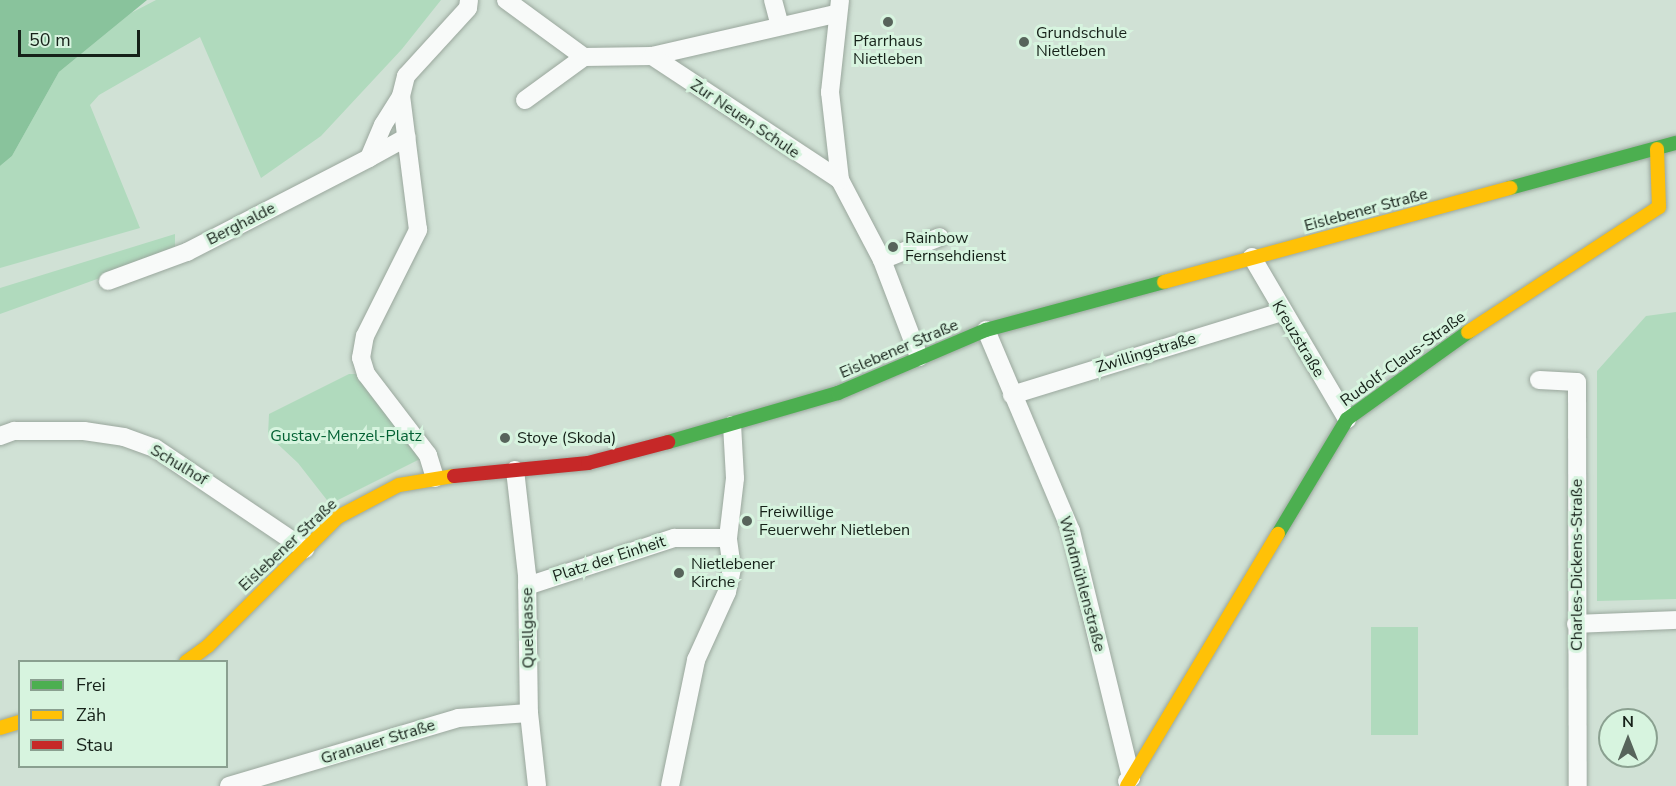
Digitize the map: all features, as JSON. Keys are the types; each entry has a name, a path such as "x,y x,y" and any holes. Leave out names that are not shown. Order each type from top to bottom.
{"street":[{"path":"369,158 401,96 406,76 468,8 469,0"},
{"path":"506,0 584,57"},
{"path":"773,0 780,26"},
{"path":"525,100 584,57 652,56 780,26 838,7 830,92 840,180 882,260 919,357"},
{"name":"Zur Neuen Schule","path":"652,56 840,180"},
{"path":"401,96 418,230 365,336 361,358 366,374 428,455 435,478"},
{"name":"Berghalde","path":"108,281 187,252 407,136"},
{"name":"Eislebener Straße","path":"189,660 208,646 338,517 364,500 399,485 435,478 588,463 732,425 838,393 986,330 1676,144"},
{"name":"Rudolf-Claus-Straße","path":"1129,782 1347,419 1481,323 1659,207 1657,149"},
{"path":"882,260 940,237"},
{"name":"Kreuzstraße","path":"1252,257 1281,312 1347,419"},
{"name":"Zwillingstraße","path":"1012,395 1281,312"},
{"name":"Windmühlenstraße","path":"986,330 1071,531 1129,782"},
{"name":"Charles-Dickens-Straße","path":"1539,380 1577,382 1578,786"},
{"path":"670,786 696,660 727,592 732,568 728,538 735,478 732,425"},
{"name":"Schulhof","path":"0,436 14,431 84,430 124,437 156,448 305,549"},
{"name":"Quellgasse","path":"515,470 527,580 529,712 537,786"},
{"name":"Platz der Einheit","path":"527,580 674,538 728,538"},
{"path":"1576,624 1676,620"},
{"name":"Granauer Straße","path":"230,786 458,718 529,712"},
{"path":"0,728 18,723"},
{"path":"1114,786 1129,782"}],"green space":[{"path":"156,0 441,0 402,49 321,136 261,178 200,37 99,95 90,105 140,228 0,268 0,166 12,156 59,72 131,13"},
{"path":"175,234 175,249 161,256 0,314 0,288"},
{"path":"1676,312 1676,599 1597,601 1597,371 1646,316"},
{"name":"Gustav-Menzel-Platz","path":"349,374 366,374 428,455 330,504 298,463 268,435 269,414"},
{"path":"1371,627 1418,627 1418,735 1371,735"}],"shaded area":[{"path":"0,0 147,0 59,72 12,156 0,166"}],"traffic: fast":[{"path":"1510,188 1676,143"},
{"path":"668,442 838,393 986,330 1164,282"},
{"path":"1278,534 1347,419 1468,332"}],"traffic: slow":[{"path":"1468,332 1659,207 1657,149"},
{"path":"1164,282 1510,188"},
{"path":"189,660 208,646 338,517 399,485 454,476"},
{"path":"1127,786 1278,534"},
{"path":"0,728 18,723"}],"traffic: jam":[{"path":"454,476 588,463 668,442"}],"place":[{"name":"Pfarrhaus Nietleben","path":"888,22"},
{"name":"Grundschule Nietleben","path":"1024,42"},
{"name":"Rainbow Fernsehdienst","path":"893,247"},
{"name":"Stoye (Skoda)","path":"505,438"},
{"name":"Freiwillige Feuerwehr Nietleben","path":"747,521"},
{"name":"Nietlebener Kirche","path":"679,573"}]}
